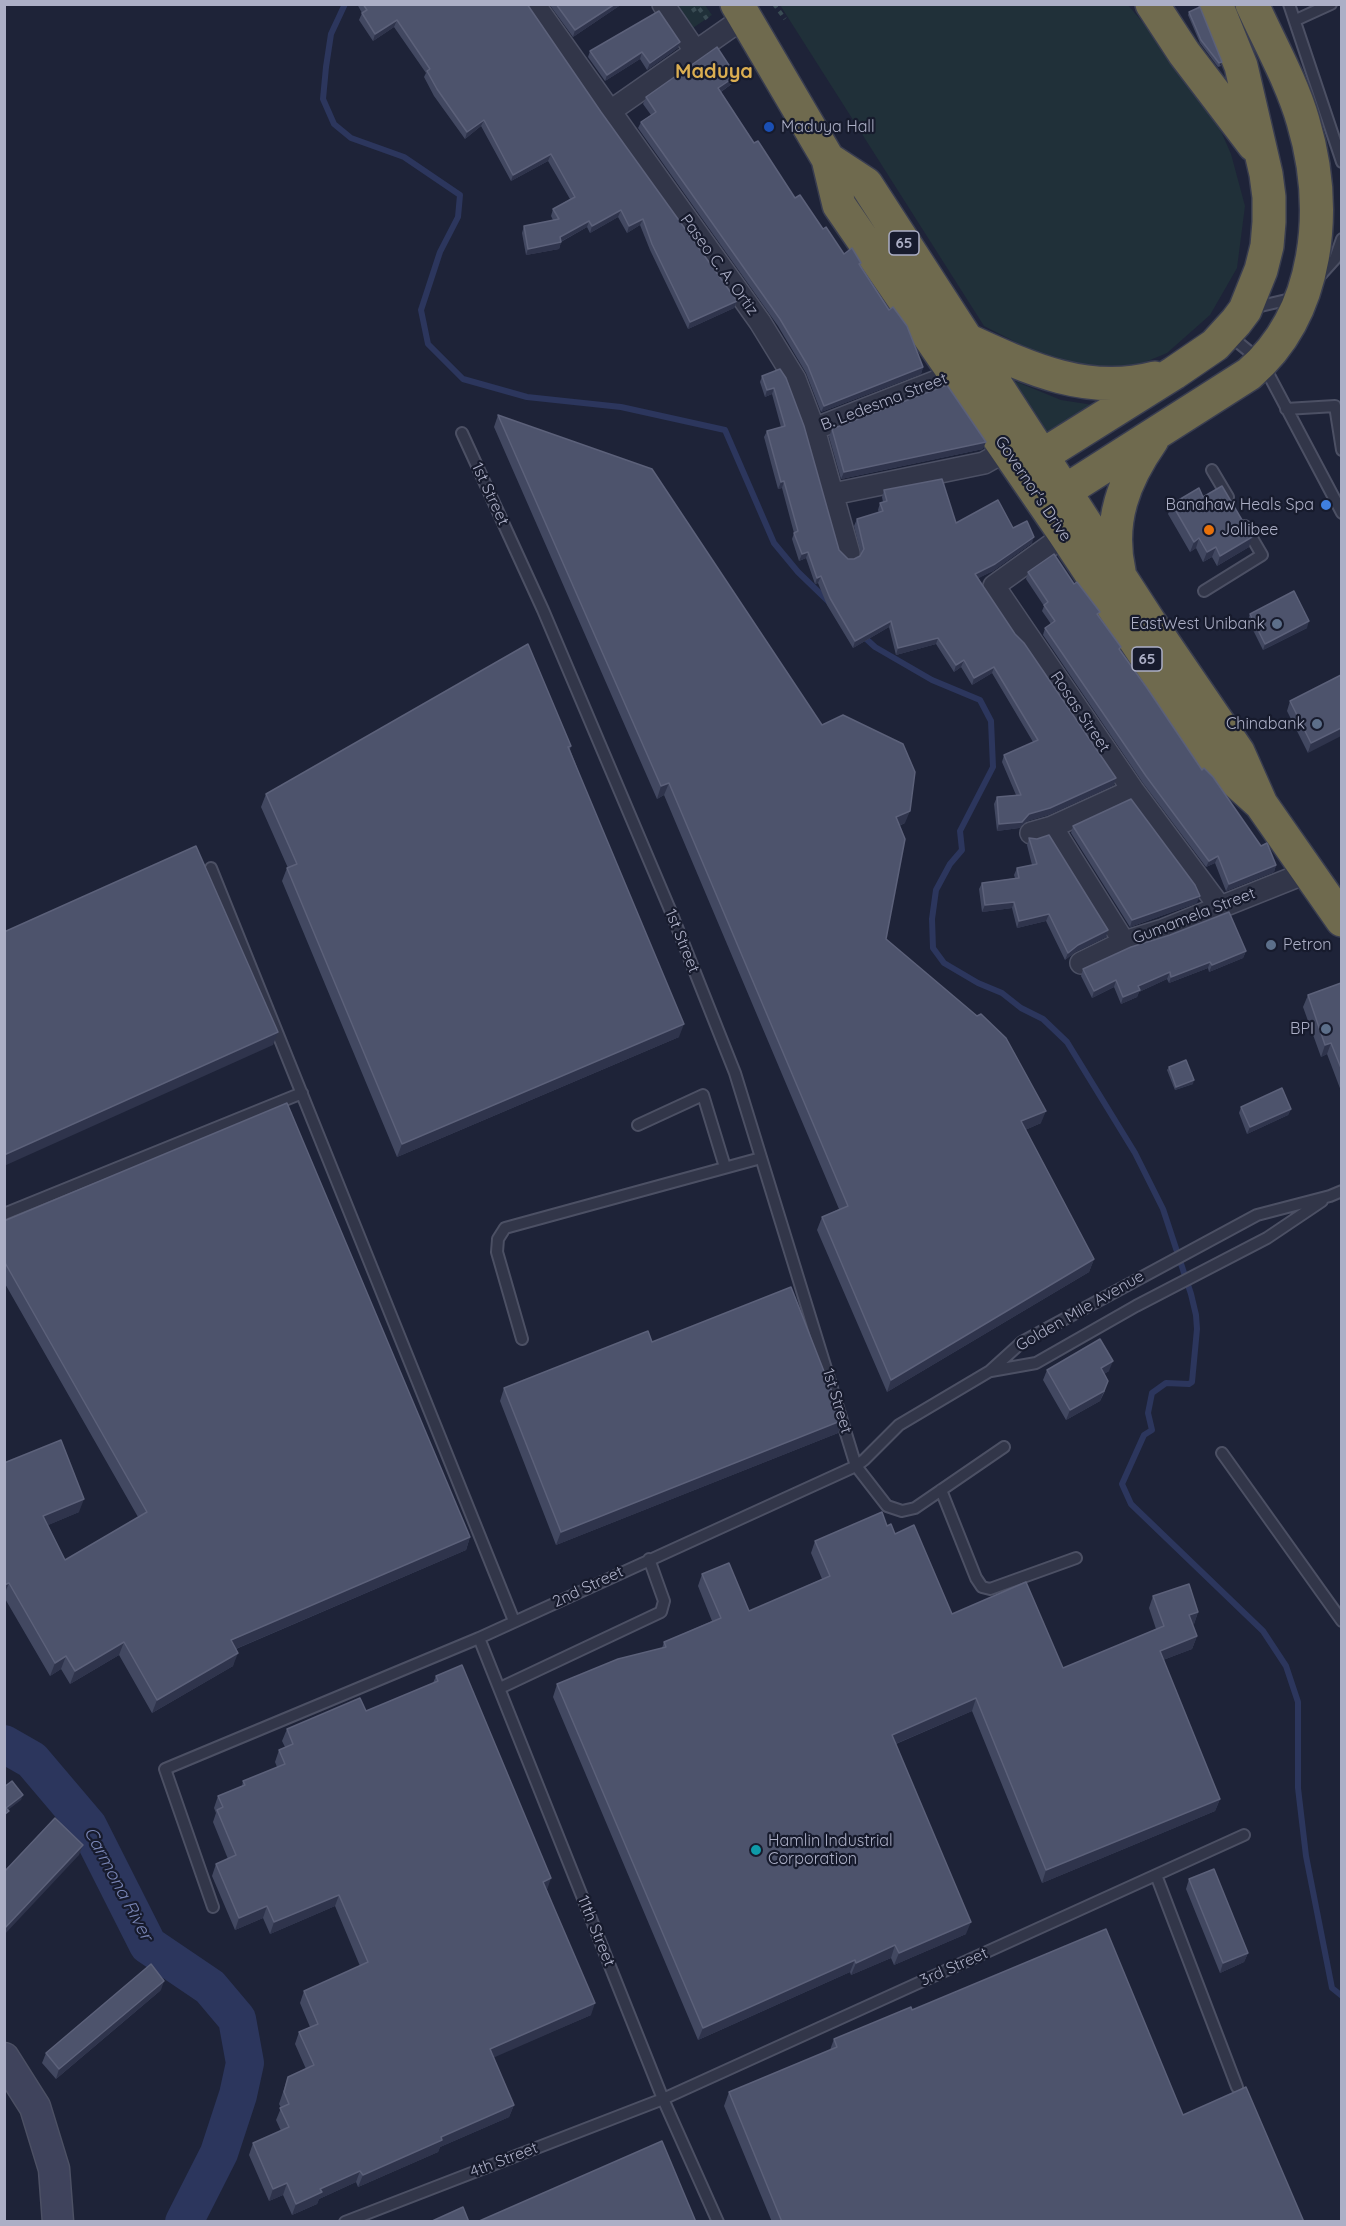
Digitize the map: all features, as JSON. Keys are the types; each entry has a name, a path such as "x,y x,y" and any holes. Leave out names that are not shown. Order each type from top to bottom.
{"highway":[{"path":"1152,4 1184,53 1260,154"},
{"path":"1167,4 1184,53"},
{"path":"1023,459 1174,373 1215,345 1236,321 1261,270 1269,222 1269,197 1241,66 1216,4"},
{"path":"1054,498 1235,384 1267,372 1275,348 1287,330 1303,296 1312,256 1315,219 1313,173 1308,139 1295,100 1252,4"},
{"name":"Governor's Drive","path":"741,11 828,159 839,205 955,374 1054,498 1120,575 1238,752 1261,804 1341,920"},
{"name":"Governor's Drive","path":"828,159 866,184 967,340 1023,459"},
{"path":"967,340 1034,368 1093,384 1138,382 1174,373"},
{"path":"1120,575 1114,542 1117,511 1129,477 1157,433"},
{"name":"Governor's Drive","path":"1054,498 1065,535 1218,765 1261,804"}],"street":[{"name":"Paseo C. A. Ortiz","path":"534,4 760,322 795,378 814,429 849,554"},
{"path":"663,4 696,52"},
{"path":"609,112 696,52 741,11"},
{"name":"B. Ledesma Street","path":"814,429 955,374"},
{"path":"833,494 984,463 1023,459"},
{"name":"Rosas Street","path":"1065,535 994,586 1133,790 1220,907"},
{"path":"1031,833 1052,827 1133,790"},
{"path":"1052,827 1124,942"},
{"name":"Gumamela Street","path":"1081,963 1124,942 1163,930 1308,872"},
{"path":"4,2058 35,2106 54,2169 58,2222"}],"lane":[{"path":"1289,4 1341,162"},
{"path":"1296,20 1331,4"},
{"path":"1341,239 1335,259 1303,296 1236,321 1267,372 1341,513"},
{"path":"1286,409 1335,406 1341,450"},
{"name":"1st Street","path":"462,433 543,610 671,912 735,1073 856,1466"},
{"path":"1204,591 1263,555 1212,470"},
{"path":"211,868 514,1621"},
{"path":"4,1214 302,1093"},
{"path":"638,1125 703,1095 726,1167"},
{"path":"522,1339 497,1252 498,1239 505,1228 761,1158"},
{"name":"Golden Mile Avenue","path":"990,1371 1036,1363 1136,1306 1267,1238 1341,1191"},
{"name":"Golden Mile Avenue","path":"990,1371 1022,1341 1217,1234 1257,1215 1330,1196"},
{"name":"2nd Street","path":"213,1907 165,1769 479,1638 856,1466 899,1425 990,1371"},
{"path":"856,1466 887,1506 902,1511 915,1508 1005,1447"},
{"path":"1222,1453 1341,1621"},
{"path":"941,1490 981,1587 990,1589 1076,1558"},
{"path":"500,1688 662,1612 664,1601 649,1559"},
{"name":"11th Street","path":"479,1638 663,2099 718,2222"},
{"name":"3rd Street","path":"663,2099 1244,1835"},
{"path":"1156,1875 1237,2087"},
{"name":"4th Street","path":"345,2222 663,2099"}],"path":[{"path":"774,4 785,19"}],"shaded area":[{"path":"668,5 705,5 712,15 687,32"},
{"path":"780,5 1128,5 1206,97 1231,154 1245,206 1237,268 1210,315 1167,353 1121,372 1069,363 1035,352 984,326"},
{"path":"1000,375 1061,400 1106,407 1043,444"}],"building":[{"path":"363,4 527,4 601,112 737,301 690,322 652,244 643,219 629,226 621,210 592,226 589,221 560,237 561,242 528,249 524,226 559,219 553,209 575,197 551,154 513,175 484,120 467,132 437,89 427,71 430,69 397,20 375,34 362,13 367,10"},
{"path":"556,4 615,4 575,30"},
{"path":"1200,7 1222,62 1219,63 1201,40 1189,12"},
{"path":"659,11 680,42 650,63 642,52 607,75 590,51"},
{"path":"717,47 736,76 718,88 754,143 758,141 795,198 800,195 823,229 826,227 844,254 852,248 861,263 859,264 889,310 893,307 907,326 923,367 824,406 808,366 780,319 641,122 656,112 646,97"},
{"path":"780,369 786,378 804,426 839,550 848,559 860,556 864,549 857,519 883,511 880,503 887,501 884,490 942,479 956,523 998,500 1013,528 1027,521 1034,537 995,564 975,574 1116,778 1050,808 1029,814 1022,822 999,824 997,797 1021,795 1004,755 1038,740 994,667 974,678 964,660 956,665 938,638 898,648 891,621 855,641 830,598 821,576 817,578 808,552 802,554 794,533 798,531 767,431 785,426 774,388 767,390 762,376"},
{"path":"947,385 986,442 844,472 832,429"},
{"path":"498,415 652,469 822,725 843,715 903,744 915,772 910,811 896,817 905,839 886,939 977,1016 981,1014 1006,1038 1046,1111 1021,1121 1094,1259 891,1380 822,1217 848,1206 669,783 661,786"},
{"name":"Jollibee","path":"1222,486 1252,537 1220,556 1216,547 1207,552 1199,538 1194,542 1172,504 1199,488 1203,497"},
{"path":"1054,554 1074,584 1077,582 1100,612 1097,614 1121,647 1119,649 1202,770 1204,768 1213,777 1261,846 1267,843 1276,865 1229,884 1218,856 1209,861 1146,776 1045,628 1055,621 1044,605 1048,602 1028,572"},
{"name":"EastWest Unibank","path":"1294,591 1309,621 1265,644 1250,614"},
{"path":"528,644 571,746 568,747 684,1024 402,1144 287,868 297,864 266,794"},
{"name":"Chinabank","path":"1341,675 1341,728 1311,743 1290,701"},
{"path":"1131,799 1195,885 1200,896 1132,920 1073,826"},
{"path":"1049,835 1108,930 1078,945 1068,953 1049,914 1019,921 1014,902 985,905 982,883 1019,878 1017,868 1037,864 1029,838 1037,839"},
{"path":"196,846 278,1032 4,1155 4,932"},
{"path":"1229,912 1246,951 1212,965 1210,962 1171,977 1170,972 1138,986 1140,990 1123,997 1116,980 1094,991 1083,969 1131,947 1170,935"},
{"name":"BPI","path":"1341,983 1341,1068 1331,1043 1325,1045 1308,995"},
{"path":"1186,1060 1194,1080 1176,1087 1169,1067"},
{"path":"1282,1088 1291,1109 1250,1127 1241,1107"},
{"path":"287,1103 470,1537 231,1640 238,1653 157,1700 124,1642 75,1671 66,1656 55,1663 9,1583 4,1585 4,1463 61,1440 84,1499 43,1516 65,1560 147,1512 4,1261 4,1221"},
{"path":"791,1287 843,1420 561,1532 504,1388 648,1331 652,1342"},
{"path":"1100,1339 1113,1361 1101,1368 1108,1381 1104,1391 1070,1410 1047,1370"},
{"path":"882,1512 887,1526 891,1524 895,1534 914,1525 952,1614 1026,1582 1063,1668 1164,1626 1153,1596 1189,1584 1198,1612 1189,1615 1197,1636 1160,1651 1220,1799 1046,1870 976,1698 892,1735 971,1922 899,1953 895,1945 856,1963 855,1960 703,2028 557,1684 618,1659 666,1647 664,1642 721,1618 702,1574 729,1563 749,1611 830,1576 815,1541"},
{"path":"462,1665 551,1878 543,1882 595,2003 490,2049 514,2105 363,2175 360,2171 320,2189 322,2192 296,2204 287,2183 273,2189 253,2143 289,2127 280,2108 289,2104 284,2092 288,2077 314,2065 299,2032 318,2024 304,1991 368,1962 339,1895 274,1922 267,1906 239,1918 216,1864 236,1855 217,1810 223,1807 218,1796 245,1785 243,1781 285,1764 279,1750 293,1744 287,1729 360,1698 366,1711 438,1681 436,1676"},
{"path":"12,1781 23,1795 6,1808 9,1811 4,1815 4,1787"},
{"path":"55,1818 83,1845 4,1929 4,1872"},
{"path":"1214,1869 1248,1953 1223,1963 1189,1879"},
{"path":"1106,1929 1183,2115 1246,2087 1304,2222 782,2222 729,2092 837,2047 834,2039 911,2007 912,2010"},
{"path":"151,1964 164,1981 59,2069 46,2053"},
{"path":"662,2141 696,2222 477,2222"},
{"path":"463,2207 469,2222 430,2222"}],"waterway":[{"path":"345,4 331,34 323,99 334,124 351,138 404,157 460,195 458,217 440,252 421,310 428,344 463,379 527,397 621,407 725,430 774,543 798,572 829,602"},
{"path":"862,635 875,647 932,680 980,700 991,721 993,767 960,831 962,850 950,864 936,890 932,919 933,948 944,963 978,983 1002,993 1021,1008 1043,1019 1067,1042 1135,1153 1163,1209 1196,1315 1197,1329 1192,1382 1189,1384 1166,1383 1152,1393 1148,1413 1152,1430 1144,1435 1122,1484 1131,1504 1263,1631 1286,1666 1298,1702 1298,1788 1306,1856 1332,1988 1342,1996"},
{"name":"Carmona River","path":"4,1744 32,1760 88,1826 148,1945 210,1987 237,2019 245,2063 238,2095 219,2153 184,2222"}],"place":[{"name":"Maduya Hall","path":"769,127"},
{"name":"Banahaw Heals Spa","path":"1326,505"},
{"name":"Jollibee","path":"1209,530"},
{"name":"EastWest Unibank","path":"1277,624"},
{"name":"Chinabank","path":"1317,724"},
{"name":"Petron","path":"1271,945"},
{"name":"BPI","path":"1326,1029"},
{"name":"Hamlin Industrial Corporation","path":"756,1850"}],"district":[{"name":"Maduya","path":"714,72"}]}
